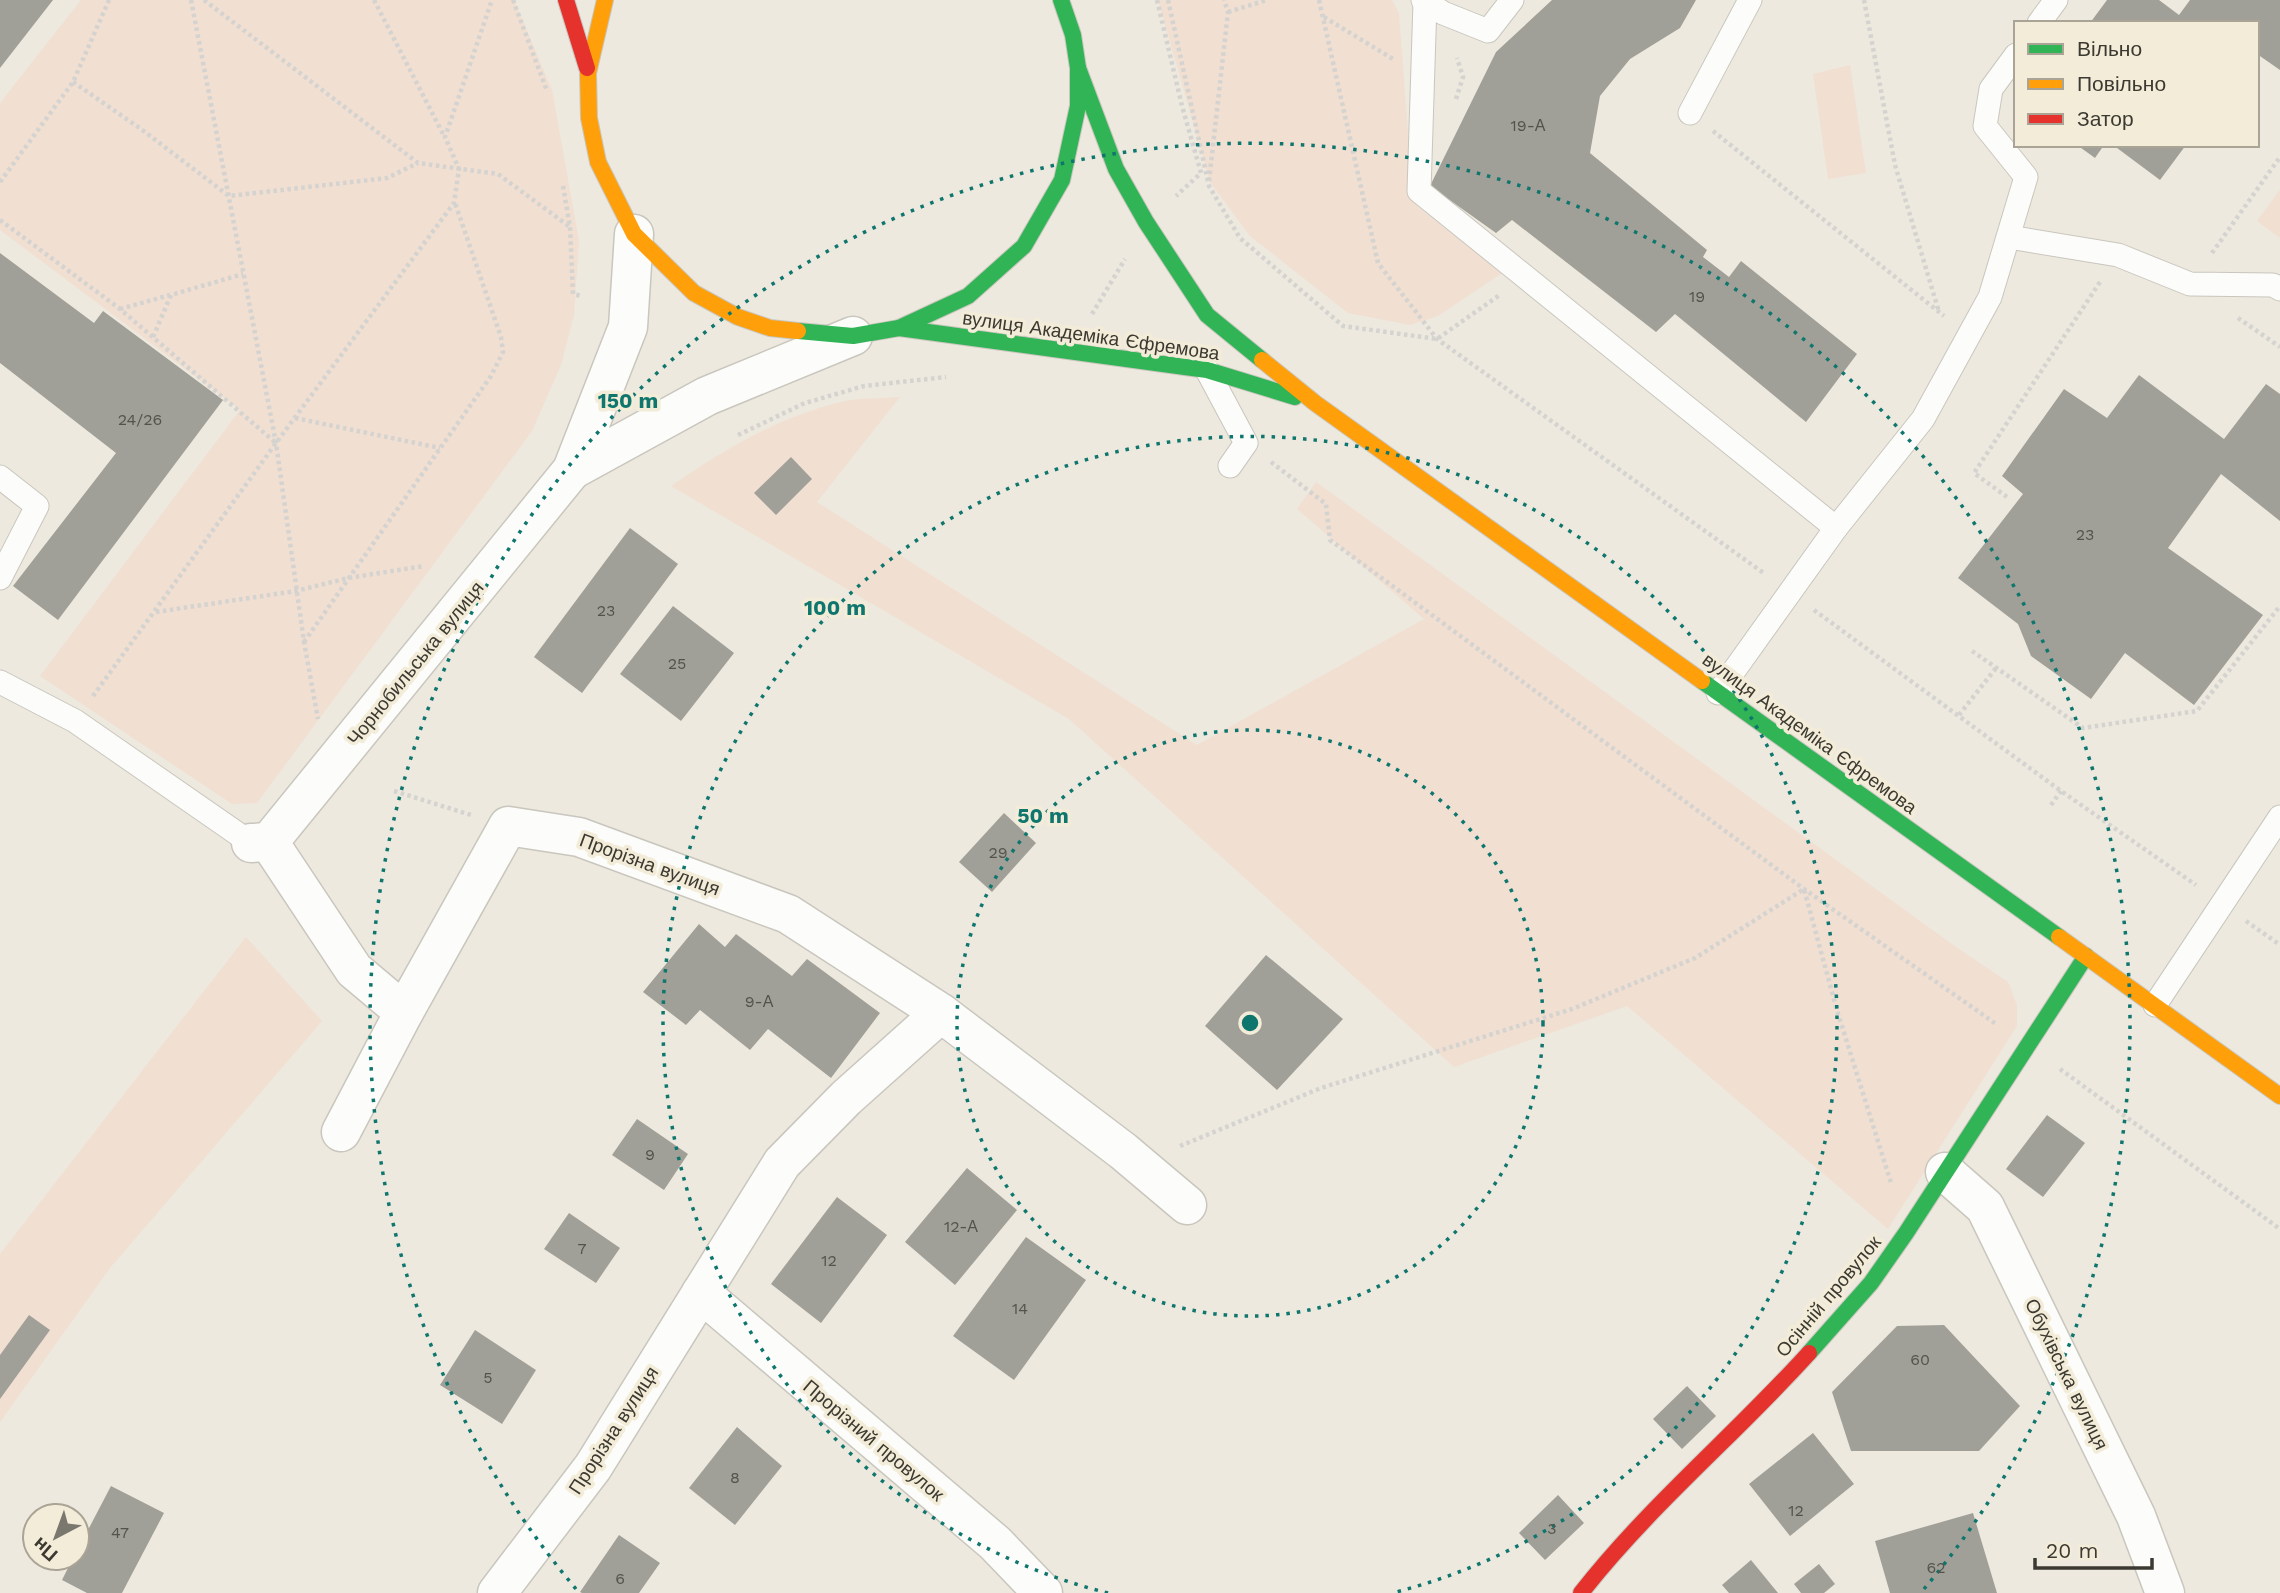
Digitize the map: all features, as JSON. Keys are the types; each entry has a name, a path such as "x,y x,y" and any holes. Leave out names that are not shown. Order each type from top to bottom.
{"street":[{"path":"566,0 588,73"},
{"path":"605,0 588,73 589,118 598,162 634,234 694,293 738,317 770,328 853,336 899,328 968,296 1024,246 1062,180 1079,106 1078,68 1073,35 1063,2"},
{"name":"вулиця Академіка Єфремова","path":"1078,68 1116,169 1146,222 1207,315 1315,404 2280,1096"},
{"name":"Чорнобильська вулиця","path":"260,843 327,772 572,470 628,327 634,234"},
{"name":"вулиця Академіка Єфремова","path":"899,328 1207,370 1315,404"},
{"name":"Чорнобильська вулиця","path":"572,470 707,396 853,336"},
{"path":"341,1132 404,1012 508,826"},
{"name":"Прорізна вулиця","path":"508,826 579,836 788,914 941,1013 1123,1152 1187,1205"},
{"path":"260,843 354,970 404,1012"},
{"name":"Осінній провулок","path":"1581,1593 1614,1551 1780,1385 1871,1283 2086,956"},
{"name":"Прорізна вулиця","path":"497,1593 593,1467 782,1163 846,1098 941,1013"},
{"name":"Обухівська вулиця","path":"1945,1172 1985,1207 2136,1516 2165,1593"},
{"name":"Прорізний провулок","path":"701,1293 995,1543 1043,1593"}],"lane":[{"path":"1424,1 1443,13 1488,31 1511,0"},
{"path":"1690,113 1750,0"},
{"path":"2040,21 2056,0"},
{"path":"1424,1 1419,191 1836,528"},
{"path":"1718,693 1788,592 1923,419 1990,297 2026,177 1985,126 1991,89 2014,58"},
{"path":"2009,237 2119,255 2190,284 2273,285 2280,289"},
{"path":"1207,370 1246,443 1230,466"},
{"path":"0,477 37,506 0,578"},
{"path":"0,682 75,721 260,843"},
{"path":"2155,1005 2280,817"}],"path":[{"path":"0,182 73,82 109,0"},
{"path":"191,0 276,443 296,591 327,772"},
{"path":"204,0 418,163 498,174 570,227"},
{"path":"75,721 454,202 459,169 374,0"},
{"path":"445,137 492,0"},
{"path":"1069,352 1146,222 1201,173 1157,0"},
{"path":"1168,0 1209,186 1240,238 1343,326 1437,339 1526,277"},
{"path":"1209,186 1228,12 1224,0"},
{"path":"1228,12 1267,0"},
{"path":"1319,0 1378,263 1437,339 2061,791 2280,945"},
{"path":"1864,0 1895,165 1939,312"},
{"path":"1324,17 1382,54"},
{"path":"73,82 141,129 229,196 387,178 418,163"},
{"path":"1690,113 1969,336"},
{"path":"2190,284 2280,157"},
{"path":"304,642 491,376 503,352 501,337 454,202"},
{"path":"0,220 120,309 276,443"},
{"path":"2007,497 1973,473 2119,255"},
{"path":"120,309 243,274"},
{"path":"153,337 171,295"},
{"path":"738,435 805,403 864,386 958,375"},
{"path":"295,418 440,448"},
{"path":"1246,443 1326,504 1330,540 1804,889 1930,980 2028,1046 2280,1229"},
{"path":"155,612 296,591 348,578 424,566"},
{"path":"1972,651 2083,728 2197,711 2280,606"},
{"path":"1959,715 1996,668"},
{"path":"394,790 508,826"},
{"path":"2051,805 2061,791"},
{"path":"1123,1152 1184,1145 1321,1088 1572,1009 1695,958 1804,889"},
{"path":"1804,889 1836,1007 1906,1233"}],"shaded area":[{"path":"81,0 514,0 552,90 579,241 574,315 561,365 532,431 257,803 232,804 40,676 240,410 0,230 0,103"},
{"path":"1158,0 1392,0 1399,13 1410,161 1418,207 1502,273 1438,316 1410,325 1348,313 1250,236 1210,182"},
{"path":"1850,65 1866,173 1828,179 1813,74"},
{"path":"2280,190 2280,238 2257,221"},
{"path":"900,397 817,502 1197,745 1424,619 1297,509 1316,482 2008,982 2017,1005 2017,1026 1888,1229 1627,1006 1454,1067 1069,719 671,486 752,436 796,416 848,400"},
{"path":"246,937 322,1021 110,1268 0,1422 0,1254"}],"building":[{"path":"0,0 53,0 0,68"},
{"path":"1552,0 1696,0 1680,28 1630,59 1600,96 1590,153 1707,250 1703,257 1729,277 1741,261 1857,354 1806,422 1675,314 1656,332 1512,220 1496,233 1430,186 1496,52"},
{"path":"2107,0 2159,0 2179,15 2190,0 2280,0 2280,70 2259,55 2259,21 2091,21"},
{"path":"2080,147 2103,147 2095,158"},
{"path":"2116,147 2185,147 2160,180"},
{"path":"0,253 94,323 103,311 223,400 58,620 13,586 116,453 0,363"},
{"path":"2139,375 2224,439 2266,384 2280,394 2280,521 2221,474 2168,548 2263,615 2194,705 2125,653 2091,699 2031,656 2018,624 1958,578 2023,494 2002,476 2064,389 2107,418"},
{"path":"791,457 812,479 776,515 754,493"},
{"path":"630,528 678,564 582,693 534,657"},
{"path":"673,606 734,653 681,721 620,674"},
{"path":"1004,813 1036,843 992,892 959,862"},
{"path":"699,924 725,947 736,934 792,976 807,959 880,1013 831,1078 768,1029 750,1050 700,1010 686,1025 643,992"},
{"path":"1266,955 1343,1019 1277,1090 1205,1026"},
{"path":"2047,1115 2085,1143 2043,1197 2006,1169"},
{"path":"637,1119 688,1154 664,1190 612,1155"},
{"path":"967,1168 1017,1210 955,1285 905,1242"},
{"path":"837,1197 887,1235 821,1323 771,1284"},
{"path":"569,1213 620,1248 596,1283 544,1249"},
{"path":"1026,1237 1086,1280 1014,1380 953,1336"},
{"path":"29,1315 50,1330 0,1399 0,1355"},
{"path":"1944,1325 2020,1406 1979,1451 1851,1451 1832,1392 1897,1326"},
{"path":"475,1330 536,1370 502,1424 440,1385"},
{"path":"1687,1386 1716,1416 1682,1449 1653,1419"},
{"path":"737,1427 782,1466 735,1525 689,1488"},
{"path":"1813,1433 1854,1484 1790,1536 1749,1484"},
{"path":"111,1486 164,1513 122,1593 87,1593 62,1580 66,1572 91,1572 91,1524"},
{"path":"1558,1495 1584,1523 1545,1560 1519,1533"},
{"path":"1973,1513 1997,1593 1890,1593 1875,1541"},
{"path":"619,1535 660,1563 639,1593 580,1592"},
{"path":"1751,1560 1778,1593 1729,1593 1722,1585"},
{"path":"1819,1564 1835,1584 1824,1593 1801,1593 1794,1584"}],"traffic: fast":[{"path":"798,331 853,336 899,328 968,296 1024,246 1062,180 1078,106 1078,68 1073,35 1061,0"},
{"path":"1078,68 1116,169 1146,222 1207,315 1262,360"},
{"path":"899,328 1207,370 1295,397"},
{"path":"1702,681 2059,937"},
{"path":"1809,1353 1871,1283 1906,1233 2086,956"}],"traffic: slow":[{"path":"605,0 588,73 589,118 598,162 634,234 694,293 738,317 770,328 798,331"},
{"path":"1262,360 1315,403 1702,681"},
{"path":"2059,937 2280,1096"}],"traffic: jam":[{"path":"566,0 587,68"},
{"path":"1581,1593 1635,1530 1809,1353"}]}
